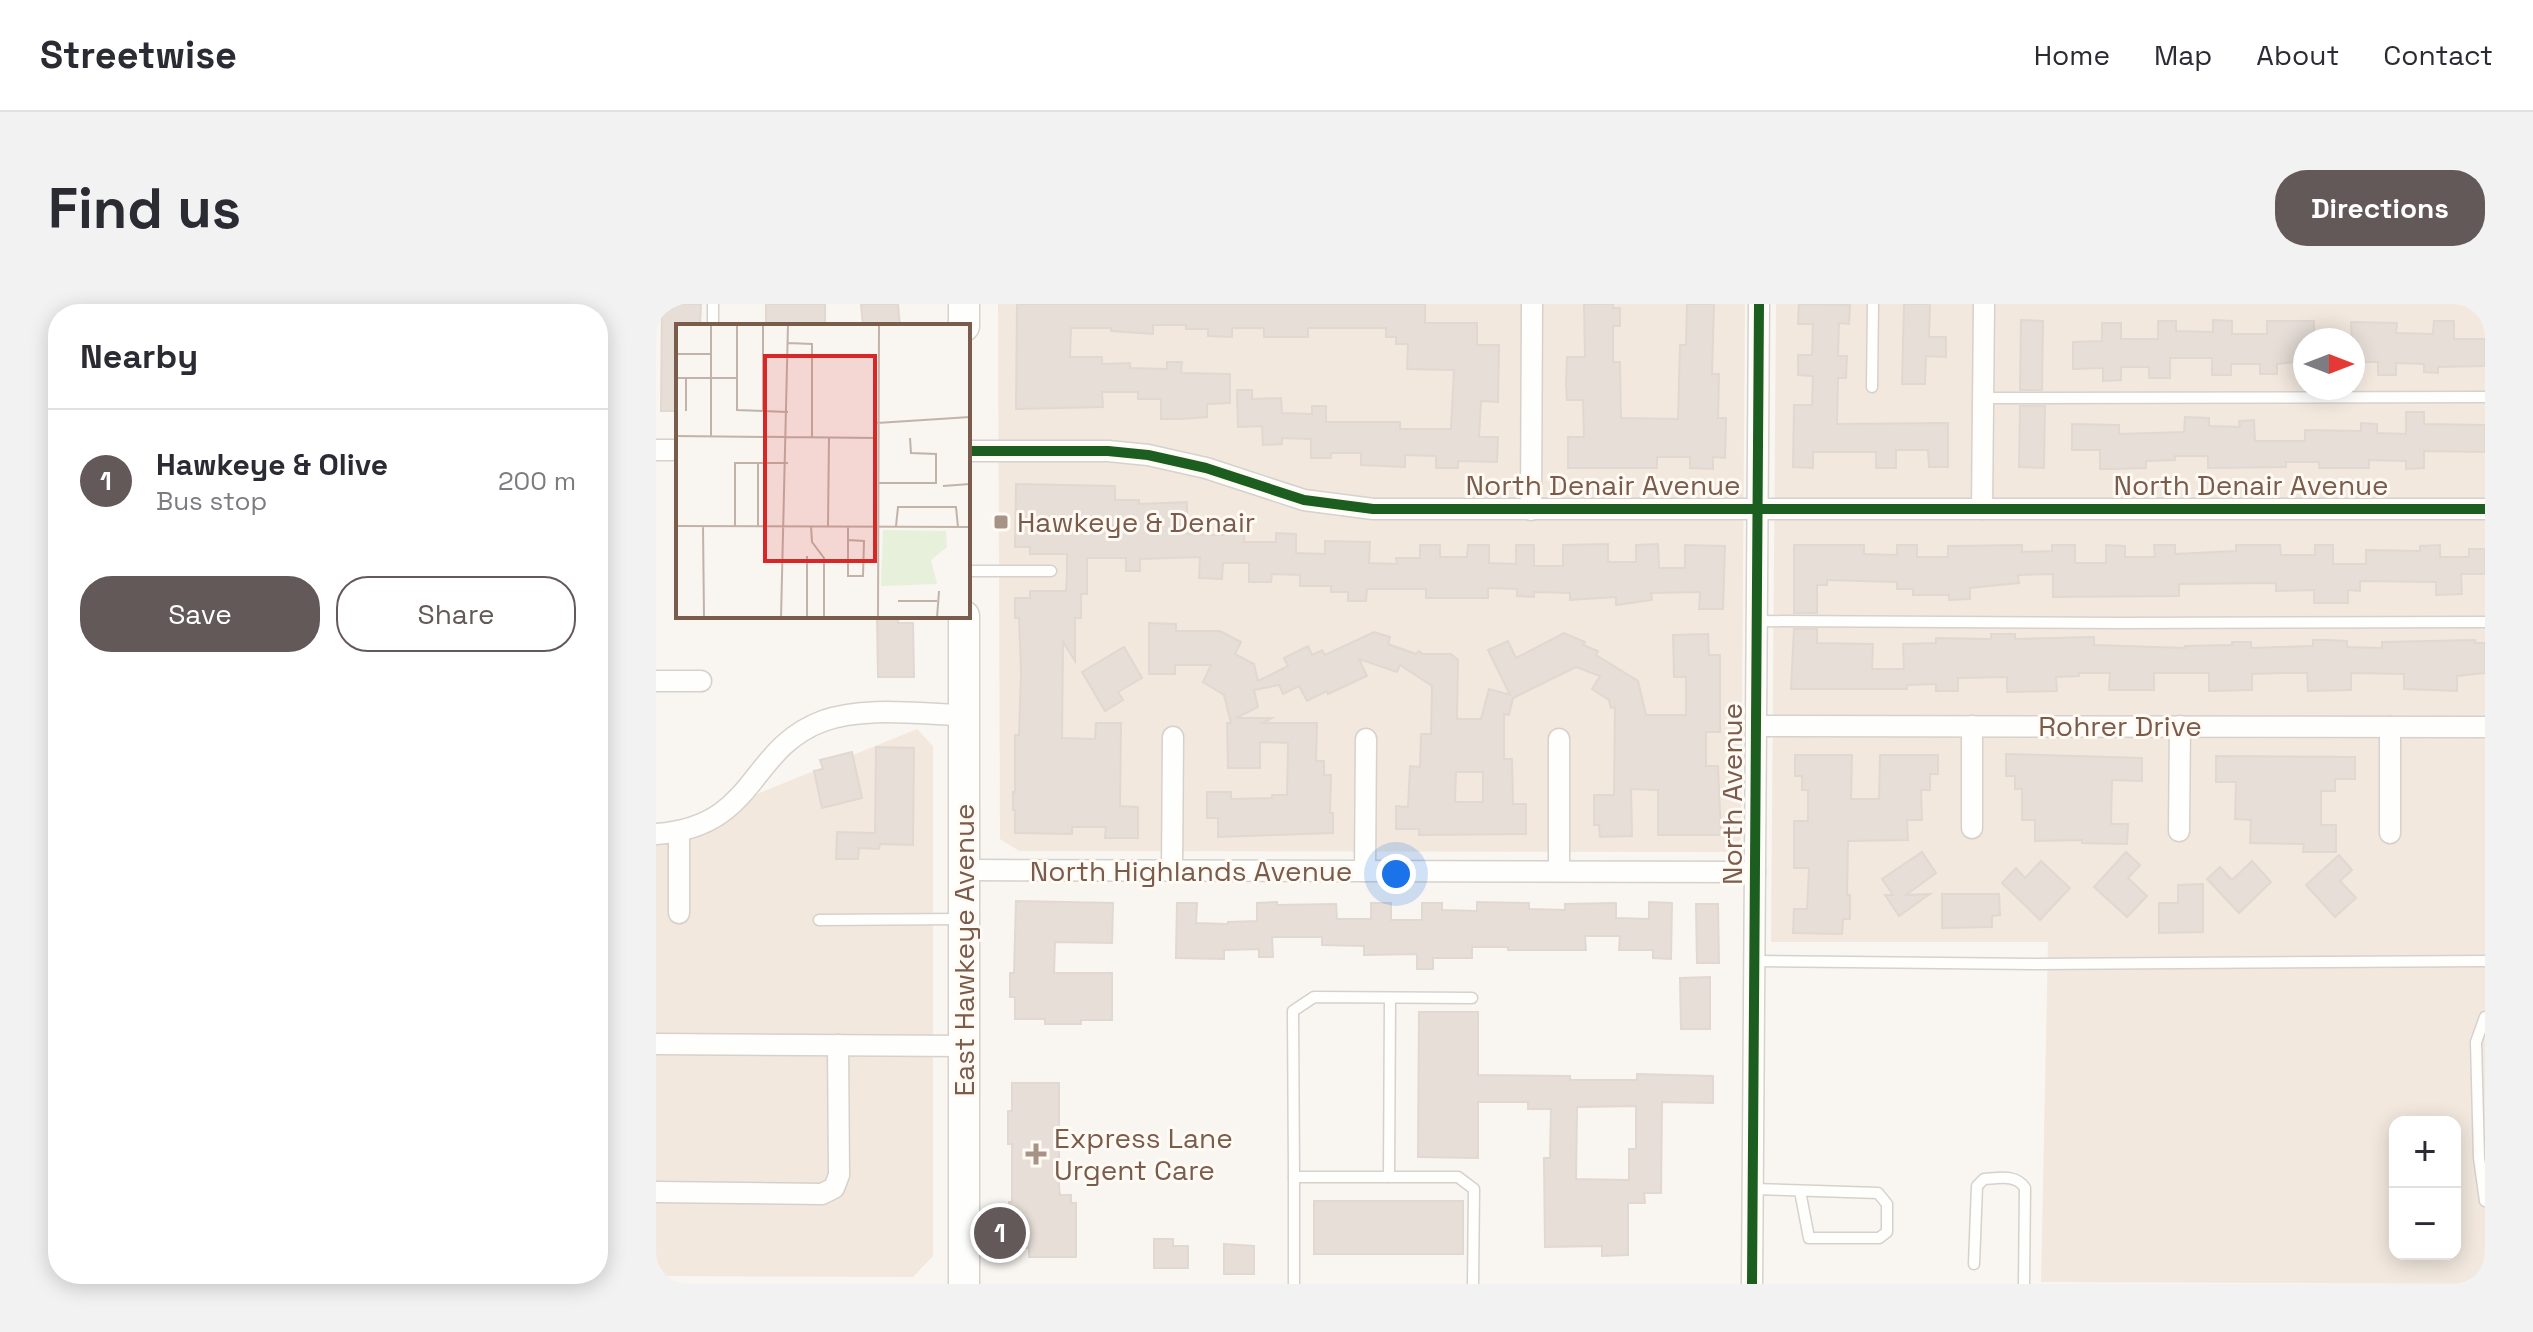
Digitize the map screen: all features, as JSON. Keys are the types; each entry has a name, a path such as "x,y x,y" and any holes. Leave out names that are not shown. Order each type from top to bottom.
{"street":[{"path":"1531,510 1532,304"},
{"name":"North Avenue","path":"1752,1284 1759,304"},
{"path":"1982,509 1984,304"},
{"name":"North Denair Avenue","path":"970,451 1108,451 1148,455 1206,468 1304,500 1356,508 2485,509"},
{"name":"East Hawkeye Avenue","path":"964,618 964,1284"},
{"path":"656,681 701,681"},
{"path":"656,834 679,832 718,817 751,786 773,755 787,742 823,721 863,714 963,715"},
{"name":"Rohrer Drive","path":"1756,726 2485,727"},
{"path":"1972,726 1972,828"},
{"path":"2179,831 2180,726"},
{"path":"2390,727 2390,833"},
{"path":"1172,871 1173,737"},
{"path":"1365,871 1366,739"},
{"path":"1559,739 1559,871"},
{"path":"679,832 679,913"},
{"name":"North Highlands Avenue","path":"964,870 1755,872"},
{"path":"656,1044 964,1046"},
{"path":"656,1192 822,1194 834,1188 839,1175 838,1045"}],"lane":[{"path":"1872,387 1873,304"},
{"path":"1983,398 2485,397"},
{"path":"970,571 1051,571"},
{"path":"1757,621 2485,622"},
{"path":"819,920 964,919"},
{"path":"1754,961 2036,964 2485,961"},
{"path":"1294,1284 1293,1011 1314,997 1472,998"},
{"path":"1389,1177 1390,998"},
{"path":"2485,1017 2476,1042 2479,1158 2485,1201"},
{"path":"1294,1177 1458,1177 1474,1189 1473,1284"},
{"path":"1974,1264 1977,1186 1984,1179 2020,1180 2025,1188 2024,1284"},
{"path":"1753,1189 1878,1193 1887,1204 1887,1232 1879,1238 1809,1238 1800,1191"}],"shaded area":[{"path":"998,304 1745,304 1741,839 1728,852 1019,851 1000,839"},
{"path":"1776,304 2485,304 2485,1284 2041,1282 2048,942 1771,942"},
{"path":"917,729 933,746 933,1256 913,1277 656,1276 656,835"}],"building":[{"path":"662,304 701,304 700,324 676,324 676,411 661,411"},
{"path":"766,304 825,304 825,324 766,324"},
{"path":"861,304 898,304 900,324 863,324"},
{"path":"1017,304 1425,304 1425,323 1477,323 1477,345 1499,345 1498,402 1481,401 1479,437 1498,437 1497,462 1458,461 1458,468 1436,468 1436,456 1405,455 1405,467 1361,465 1361,453 1331,453 1331,458 1311,458 1311,439 1282,438 1282,444 1263,445 1262,426 1238,427 1237,390 1252,390 1252,399 1281,398 1282,413 1312,414 1312,406 1326,406 1326,422 1400,422 1400,429 1451,429 1454,370 1407,369 1408,344 1396,344 1396,337 1386,337 1386,328 1308,328 1308,337 1264,337 1264,328 1232,328 1232,337 1208,336 1208,329 1186,329 1186,325 1153,325 1153,334 1111,331 1111,328 1071,328 1070,357 1102,357 1102,364 1130,363 1130,368 1167,369 1167,362 1182,362 1181,373 1230,374 1230,403 1207,404 1207,417 1181,419 1161,419 1161,399 1138,399 1138,392 1102,392 1103,407 1016,409"},
{"path":"1584,304 1613,304 1613,308 1620,308 1620,326 1613,326 1613,362 1620,362 1621,418 1678,419 1680,345 1686,345 1687,304 1714,304 1712,374 1719,374 1718,418 1726,418 1725,458 1713,457 1713,469 1690,468 1690,457 1657,457 1657,468 1568,468 1568,437 1584,437 1583,400 1567,400 1566,384 1567,357 1585,357"},
{"path":"1799,304 1850,305 1849,324 1839,323 1838,356 1847,356 1846,378 1838,378 1837,424 1948,423 1948,467 1929,467 1928,450 1896,450 1896,468 1876,468 1876,452 1813,452 1813,468 1793,467 1794,405 1812,405 1813,376 1798,375 1798,355 1812,355 1813,324 1798,324"},
{"path":"1904,304 1930,304 1929,337 1946,337 1946,357 1926,356 1925,384 1902,384"},
{"path":"2021,320 2043,321 2042,390 2020,390"},
{"path":"2213,320 2232,321 2232,334 2267,334 2267,321 2314,321 2314,328 2293,328 2293,362 2277,364 2277,374 2260,374 2260,364 2231,364 2231,375 2212,375 2212,358 2170,358 2170,378 2149,378 2149,367 2121,367 2121,380 2103,381 2103,368 2073,369 2073,342 2102,341 2102,323 2121,323 2121,339 2158,339 2158,321 2176,321 2176,331 2213,332"},
{"path":"2434,321 2454,321 2454,339 2485,339 2485,366 2438,367 2438,373 2424,372 2424,364 2396,363 2396,375 2378,375 2378,362 2365,362 2365,328 2351,328 2351,322 2397,323 2396,333 2433,334"},
{"path":"2020,406 2045,406 2044,468 2019,467"},
{"path":"2406,412 2424,412 2424,424 2485,425 2485,452 2424,451 2424,468 2406,469 2406,461 2369,460 2369,468 2319,468 2319,462 2286,462 2286,467 2208,468 2208,456 2175,456 2175,460 2146,461 2146,468 2100,469 2100,450 2072,450 2072,424 2119,425 2119,434 2184,432 2185,417 2209,418 2209,426 2240,427 2239,421 2254,420 2255,441 2305,441 2305,430 2361,431 2361,423 2377,424 2377,433 2406,434"},
{"path":"1016,484 1115,486 1115,500 1139,500 1139,504 1187,502 1187,534 1223,535 1223,519 1245,519 1244,542 1276,542 1276,533 1296,534 1296,553 1325,554 1325,541 1370,542 1369,563 1397,564 1396,558 1420,558 1420,545 1440,545 1440,557 1467,557 1468,545 1489,545 1489,563 1516,564 1516,545 1534,545 1534,566 1563,566 1563,545 1608,544 1608,562 1636,562 1636,545 1658,544 1659,568 1685,568 1685,545 1725,546 1723,609 1699,609 1700,592 1651,593 1652,600 1616,605 1616,597 1570,600 1570,593 1534,592 1534,597 1517,596 1517,589 1488,588 1488,598 1426,598 1426,589 1367,589 1366,601 1348,601 1348,592 1331,592 1331,586 1300,586 1300,575 1272,574 1271,582 1249,582 1249,563 1223,563 1222,579 1199,578 1200,557 1140,559 1140,571 1126,571 1126,558 1087,558 1087,594 1081,594 1081,618 1075,618 1075,661 1063,642 1062,738 1095,739 1096,723 1121,723 1120,806 1138,807 1138,838 1105,838 1106,827 1072,827 1072,834 1015,833 1015,735 1019,735 1021,673 1015,598 1030,598 1030,591 1066,591 1067,576 1067,554 1030,554 1030,547 1015,547"},
{"path":"1794,545 1864,545 1864,554 1897,555 1897,545 1917,545 1917,557 1948,557 1948,546 2022,545 2022,552 2052,551 2052,545 2075,545 2075,563 2106,563 2106,545 2125,546 2125,557 2155,557 2154,545 2175,545 2175,554 2236,551 2236,545 2280,545 2281,555 2315,555 2315,545 2333,545 2333,564 2366,564 2366,550 2420,551 2420,546 2440,545 2440,557 2469,557 2469,549 2485,549 2485,574 2461,574 2462,594 2436,595 2436,582 2360,581 2360,591 2348,590 2348,603 2314,603 2314,590 2276,591 2276,583 2179,584 2179,596 2053,597 2053,574 2018,575 2019,583 1970,588 1970,599 1949,600 1949,595 1913,595 1913,589 1897,589 1897,582 1827,580 1827,585 1817,585 1817,613 1794,613"},
{"path":"877,618 898,618 898,623 913,623 914,677 878,677"},
{"path":"1149,623 1176,624 1176,631 1220,631 1241,642 1235,654 1254,664 1258,681 1288,666 1284,658 1308,646 1312,655 1322,650 1325,655 1374,632 1390,637 1388,644 1416,654 1419,651 1423,654 1451,654 1458,660 1457,719 1481,719 1489,689 1510,695 1488,650 1508,641 1516,658 1564,633 1585,642 1583,645 1598,651 1596,655 1638,681 1646,715 1686,715 1686,677 1674,677 1673,635 1708,634 1709,655 1720,655 1720,732 1706,732 1706,766 1718,766 1721,835 1658,835 1658,790 1631,789 1632,836 1600,837 1599,825 1594,825 1594,795 1614,795 1615,707 1611,708 1609,700 1592,689 1600,676 1576,667 1513,698 1509,715 1504,714 1504,759 1512,759 1513,804 1526,804 1526,834 1419,835 1419,829 1396,829 1396,806 1408,807 1410,766 1420,767 1421,734 1431,734 1432,686 1400,665 1397,672 1359,659 1367,676 1307,701 1299,686 1283,694 1279,685 1254,690 1258,707 1236,718 1272,718 1263,723 1317,723 1316,761 1324,761 1324,775 1331,775 1333,833 1218,837 1218,818 1207,818 1207,792 1231,792 1231,799 1287,795 1288,743 1260,742 1260,768 1228,768 1227,723 1231,723 1224,695 1203,682 1211,665 1175,665 1175,674 1149,674","holes":["1456,772 1483,772 1483,802 1455,802"]},
{"path":"1794,629 1817,629 1817,643 1873,644 1872,669 1904,669 1903,644 1936,643 1936,638 1991,639 1991,634 2015,634 2015,639 2094,637 2094,645 2185,648 2232,645 2232,642 2251,642 2251,648 2313,646 2313,640 2326,640 2347,641 2347,647 2382,648 2382,642 2475,640 2475,643 2485,643 2485,673 2457,676 2457,691 2404,689 2404,674 2351,673 2351,690 2308,691 2307,673 2252,674 2252,690 2209,691 2209,673 2154,673 2154,690 2109,690 2110,673 2056,677 2057,691 2007,692 2007,677 1958,678 1958,691 1936,691 1936,684 1907,685 1907,689 1791,689"},
{"path":"1124,647 1142,678 1118,692 1123,700 1105,711 1082,672"},
{"path":"876,747 914,748 913,845 880,844 879,849 859,848 858,859 836,859 837,832 875,833"},
{"path":"852,752 862,798 822,808 814,771 823,769 820,760"},
{"path":"2006,754 2142,758 2142,781 2112,780 2111,824 2128,824 2127,844 2082,843 2082,840 2035,841 2035,820 2022,820 2022,789 2015,789 2015,776 2006,776"},
{"path":"1795,755 1852,755 1851,799 1879,799 1880,755 1938,755 1938,774 1930,774 1930,790 1921,790 1922,820 1907,820 1908,840 1848,841 1850,919 1843,919 1842,934 1793,933 1794,909 1807,909 1809,868 1794,868 1794,821 1808,821 1808,790 1802,790 1802,776 1795,776"},
{"path":"2216,756 2355,757 2355,779 2335,779 2335,791 2321,791 2321,825 2336,825 2336,852 2303,852 2304,844 2250,843 2251,820 2235,819 2236,782 2216,782"},
{"path":"1922,852 1936,873 1906,895 1930,894 1899,916 1885,895 1893,895 1882,879"},
{"path":"2126,852 2140,865 2128,878 2147,896 2127,917 2094,887"},
{"path":"2339,855 2352,870 2340,881 2356,898 2335,917 2306,885"},
{"path":"2041,861 2070,888 2040,920 2002,883 2016,868 2025,878"},
{"path":"2252,861 2271,882 2239,913 2207,879 2220,867 2232,880"},
{"path":"2203,884 2203,932 2159,933 2159,903 2178,903 2178,885"},
{"path":"1942,894 1999,894 2000,915 1992,916 1992,927 1942,928"},
{"path":"1016,901 1113,903 1112,943 1055,942 1054,973 1112,973 1112,1020 1045,1024 1045,1019 1015,1019 1015,997 1010,997 1010,973 1014,973"},
{"path":"1277,902 1277,905 1336,904 1337,919 1371,919 1371,903 1391,903 1391,920 1422,920 1422,903 1442,903 1442,910 1477,911 1477,902 1529,903 1529,909 1565,910 1565,904 1616,903 1616,918 1649,919 1649,902 1672,903 1671,959 1653,958 1653,950 1619,950 1620,936 1585,936 1586,950 1472,947 1472,958 1433,958 1433,969 1417,969 1417,954 1364,955 1364,946 1322,945 1322,937 1272,937 1273,957 1259,957 1259,949 1224,950 1224,959 1176,958 1177,903 1197,903 1196,923 1228,924 1257,921 1257,903"},
{"path":"1696,904 1718,904 1719,963 1697,963"},
{"path":"1710,977 1710,1029 1681,1029 1680,978"},
{"path":"1419,1012 1478,1012 1478,1075 1570,1076 1570,1080 1637,1080 1637,1074 1713,1076 1713,1103 1662,1102 1661,1193 1644,1193 1645,1203 1628,1203 1628,1255 1602,1256 1602,1246 1545,1247 1544,1158 1550,1158 1551,1109 1528,1109 1528,1102 1478,1102 1478,1158 1418,1157","holes":["1636,1106 1636,1149 1629,1149 1629,1180 1576,1179 1577,1107"]},
{"path":"1012,1083 1059,1083 1059,1187 1060,1195 1071,1195 1071,1203 1076,1203 1076,1257 1029,1257 1029,1248 1017,1248 1017,1236 1009,1236 1012,1144 1008,1144 1008,1111 1012,1111"},
{"path":"1314,1201 1463,1201 1463,1254 1314,1254"},
{"path":"1154,1239 1173,1239 1173,1246 1188,1246 1188,1268 1154,1268"},
{"path":"1224,1244 1254,1246 1254,1274 1224,1274"}],"cycle path":[{"path":"1752,1284 1759,304"},
{"path":"970,451 1108,451 1148,455 1206,468 1304,500 1373,509 2485,509"}],"place":[{"name":"Hawkeye & Denair","path":"1001,522"},
{"name":"Express Lane Urgent Care","path":"1036,1154"},
{"name":"Hawkeye & Olive","path":"1000,1233"}]}
